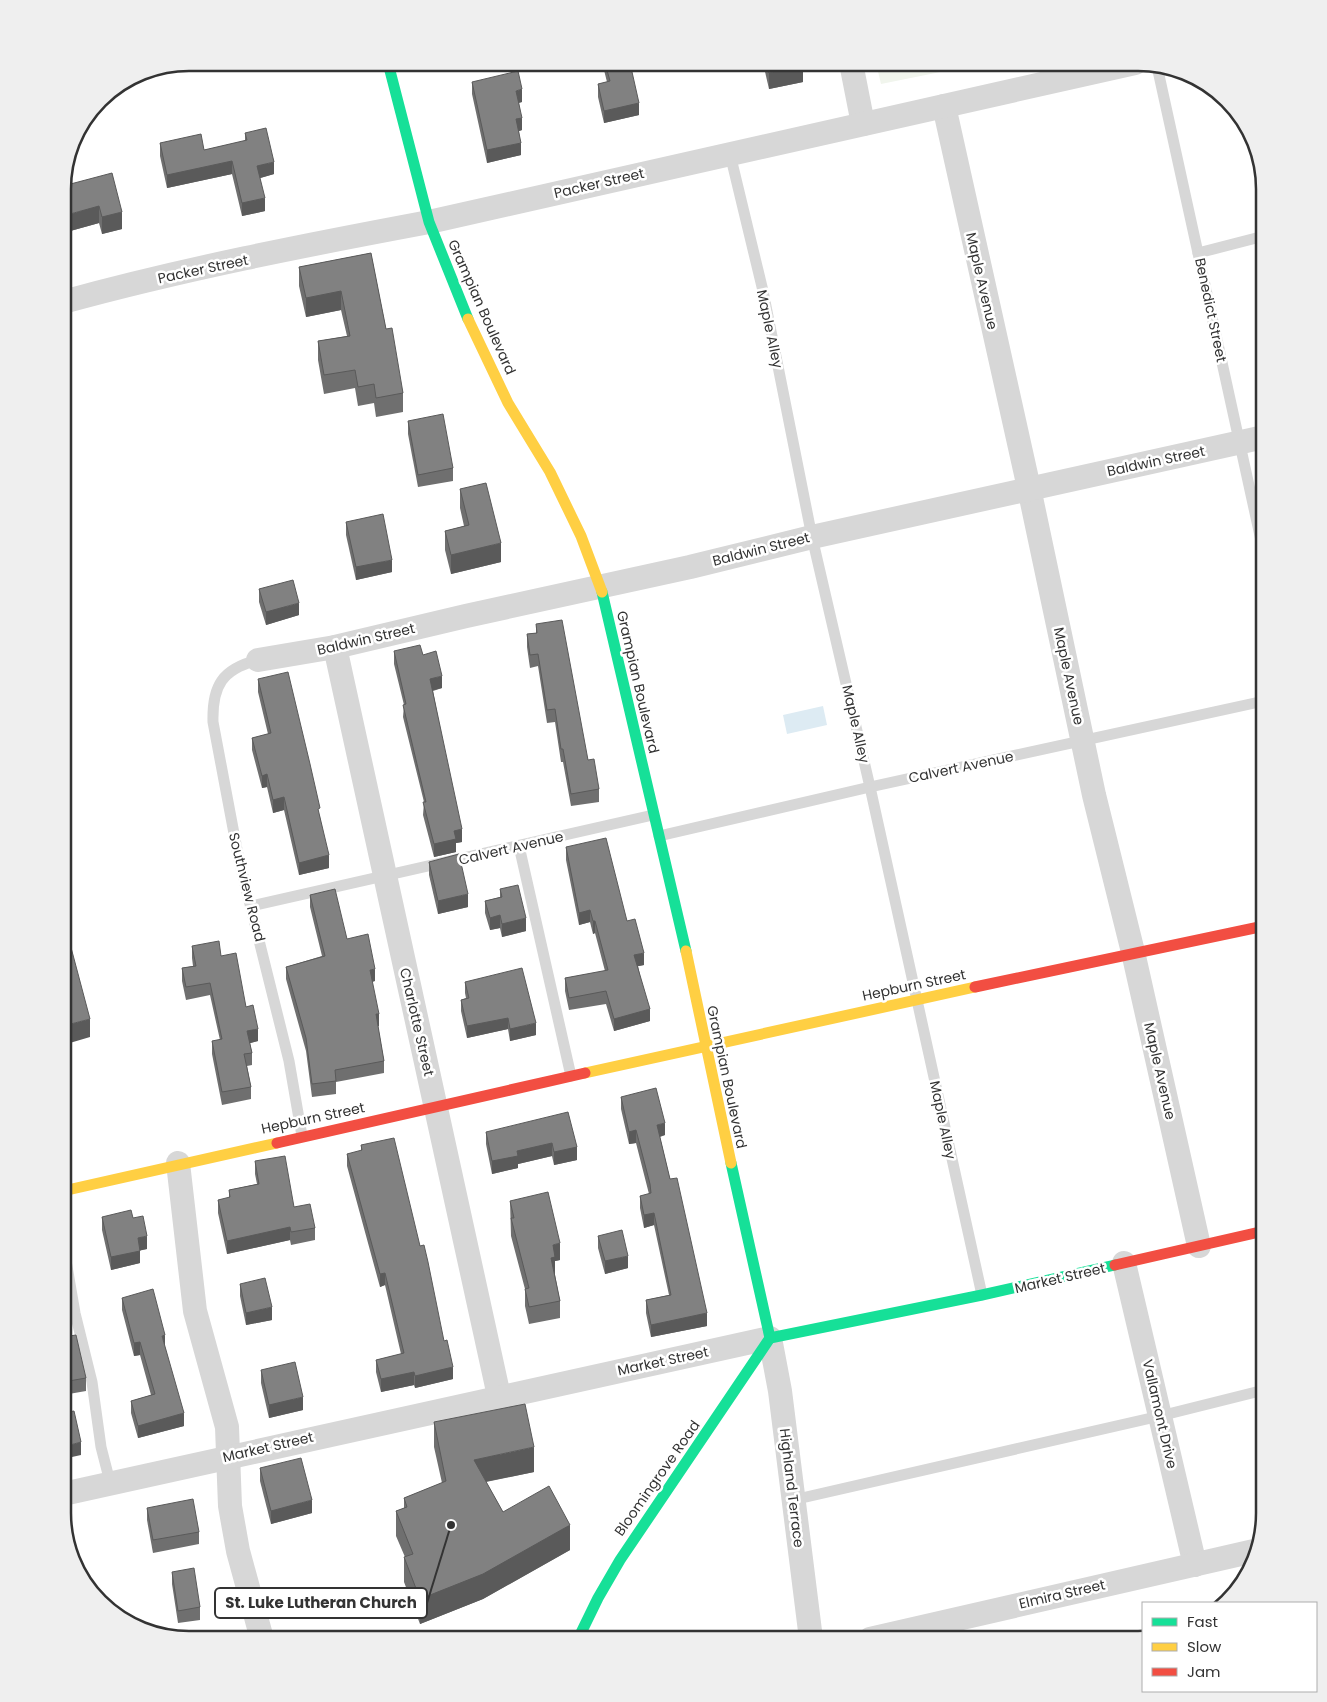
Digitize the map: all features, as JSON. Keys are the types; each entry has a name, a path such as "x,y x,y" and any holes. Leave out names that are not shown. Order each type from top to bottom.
{"street":[{"name":"Grampian Boulevard","path":"390,71 412,162 429,222 446,270 483,353 508,403 550,472 581,536 600,587 621,665 653,816 682,931 705,1046 770,1338"},
{"path":"853,72 863,124"},
{"name":"Packer Street","path":"72,300 114,288 320,243 429,222 1095,72"},
{"name":"Maple Avenue","path":"944,106 1029,488 1082,741 1133,952 1199,1246"},
{"name":"Baldwin Street","path":"258,660 335,647 812,537 1256,439"},
{"name":"Charlotte Street","path":"335,647 499,1396"},
{"name":"Hepburn Street","path":"71,1189 178,1163 705,1046 1133,952 1256,928"},
{"path":"178,1163 195,1311 228,1428 230,1506 238,1551 260,1631"},
{"name":"Market Street","path":"71,1492 499,1396 982,1295 1256,1233"},
{"name":"Vallamont Drive","path":"1124,1263 1195,1565"},
{"name":"Highland Terrace","path":"770,1338 780,1391 810,1631"},
{"name":"Bloomingrove Road","path":"582,1631 604,1584 770,1338"},
{"name":"Elmira Street","path":"909,1631 1249,1551"}],"lane":[{"name":"Benedict Street","path":"1159,74 1256,517"},
{"name":"Maple Alley","path":"730,154 762,291 812,537 870,787 982,1295"},
{"path":"1198,253 1256,238"},
{"name":"Southview Road","path":"258,660 231,670 222,679 213,706 218,756 238,860 289,1062 302,1136"},
{"name":"Calvert Avenue","path":"659,836 870,787 1256,703"},
{"name":"Calvert Avenue","path":"251,906 653,816"},
{"path":"519,846 570,1076"},
{"path":"71,1289 110,1482"},
{"path":"793,1500 1160,1416 1256,1392"}],"shaded area":[{"path":"878,72 941,72 881,84"},
{"path":"823,706 827,725 787,734 783,715"}],"building":[{"path":"518,71 522,89 516,91 522,118 516,119 521,143 487,150 472,82"},
{"path":"607,71 632,71 639,103 604,111 598,84 610,81"},
{"path":"266,128 274,162 257,166 265,198 242,203 232,161 167,175 160,143 201,134 204,150 247,140 245,133"},
{"path":"112,173 122,212 102,217 99,206 72,214 72,184"},
{"path":"371,253 386,329 392,328 403,393 376,398 374,384 358,387 355,370 324,375 318,341 350,336 341,291 306,298 299,267"},
{"path":"443,414 453,468 418,475 408,421"},
{"path":"486,483 501,543 451,555 445,531 469,525 460,489"},
{"path":"383,514 392,560 356,567 346,522"},
{"path":"293,580 299,603 266,612 259,589"},
{"path":"562,620 588,760 594,759 599,789 571,794 563,749 561,749 555,709 547,710 538,654 530,655 527,634 537,633 536,624"},
{"path":"420,645 423,655 436,651 442,676 430,679 462,829 454,831 456,839 434,844 423,802 426,802 403,705 406,704 394,651"},
{"path":"288,672 329,855 299,863 284,797 273,800 267,774 262,776 252,738 271,733 258,679"},
{"path":"606,838 627,921 635,919 644,953 634,955 650,1009 614,1019 606,991 569,998 565,978 608,970 595,921 593,921 590,910 579,913 566,847"},
{"path":"459,854 468,894 438,901 429,862"},
{"path":"518,885 526,918 502,924 500,915 490,918 485,901 502,897 500,889"},
{"path":"335,889 347,939 368,934 375,969 370,970 379,1014 376,1014 384,1061 335,1070 336,1081 312,1084 306,1038 286,967 325,956 310,895"},
{"path":"219,941 221,956 236,953 246,1007 253,1005 258,1029 247,1031 252,1053 244,1054 251,1087 222,1092 212,1041 222,1039 210,983 186,987 182,968 196,966 192,946"},
{"path":"71,949 90,1019 71,1024"},
{"path":"522,968 536,1023 510,1029 508,1018 467,1026 461,1000 469,998 465,982"},
{"path":"656,1088 665,1123 657,1125 670,1179 677,1178 707,1313 651,1325 646,1300 671,1295 654,1213 644,1215 640,1196 651,1193 650,1184 636,1130 629,1132 621,1097"},
{"path":"568,1112 577,1147 554,1152 552,1143 517,1151 518,1156 492,1161 486,1132"},
{"path":"394,1138 420,1246 424,1245 444,1341 447,1340 453,1367 415,1376 414,1372 381,1379 376,1360 404,1353 385,1273 380,1274 347,1154 362,1150 361,1145"},
{"path":"285,1156 294,1207 310,1204 315,1228 291,1232 290,1227 227,1241 218,1200 230,1197 229,1190 259,1184 255,1161"},
{"path":"548,1192 560,1243 553,1245 555,1257 551,1258 560,1301 529,1307 525,1289 529,1288 511,1218 514,1218 510,1201"},
{"path":"131,1210 133,1218 143,1216 147,1236 138,1238 140,1251 111,1257 102,1217"},
{"path":"622,1230 628,1256 605,1261 598,1236"},
{"path":"265,1278 272,1307 246,1313 240,1284"},
{"path":"153,1289 165,1335 162,1336 184,1413 138,1426 131,1401 155,1394 140,1342 134,1343 122,1298"},
{"path":"76,1335 86,1378 71,1381 71,1336"},
{"path":"295,1362 303,1397 269,1405 261,1370"},
{"path":"525,1404 534,1447 474,1460 503,1512 549,1486 570,1525 483,1574 420,1599 404,1557 413,1554 396,1511 407,1507 404,1498 446,1481 434,1422"},
{"path":"74,1411 81,1442 71,1445 71,1412"},
{"path":"301,1458 312,1500 271,1511 260,1468"},
{"path":"193,1499 199,1532 153,1540 147,1508"},
{"path":"194,1568 200,1607 178,1611 172,1572"}],"traffic: fast":[{"path":"390,71 429,222 468,319"},
{"path":"602,592 686,951"},
{"path":"731,1163 770,1338"},
{"path":"770,1338 982,1295 1115,1265"},
{"path":"582,1631 620,1560 770,1338"}],"traffic: slow":[{"path":"468,319 508,403 550,472 581,536 602,592"},
{"path":"686,951 731,1163"},
{"path":"585,1073 975,987"},
{"path":"71,1189 277,1143"}],"traffic: jam":[{"path":"975,987 1256,928"},
{"path":"277,1143 585,1073"},
{"path":"1115,1265 1256,1233"}],"place":[{"name":"St. Luke Lutheran Church","path":"451,1525"}]}
